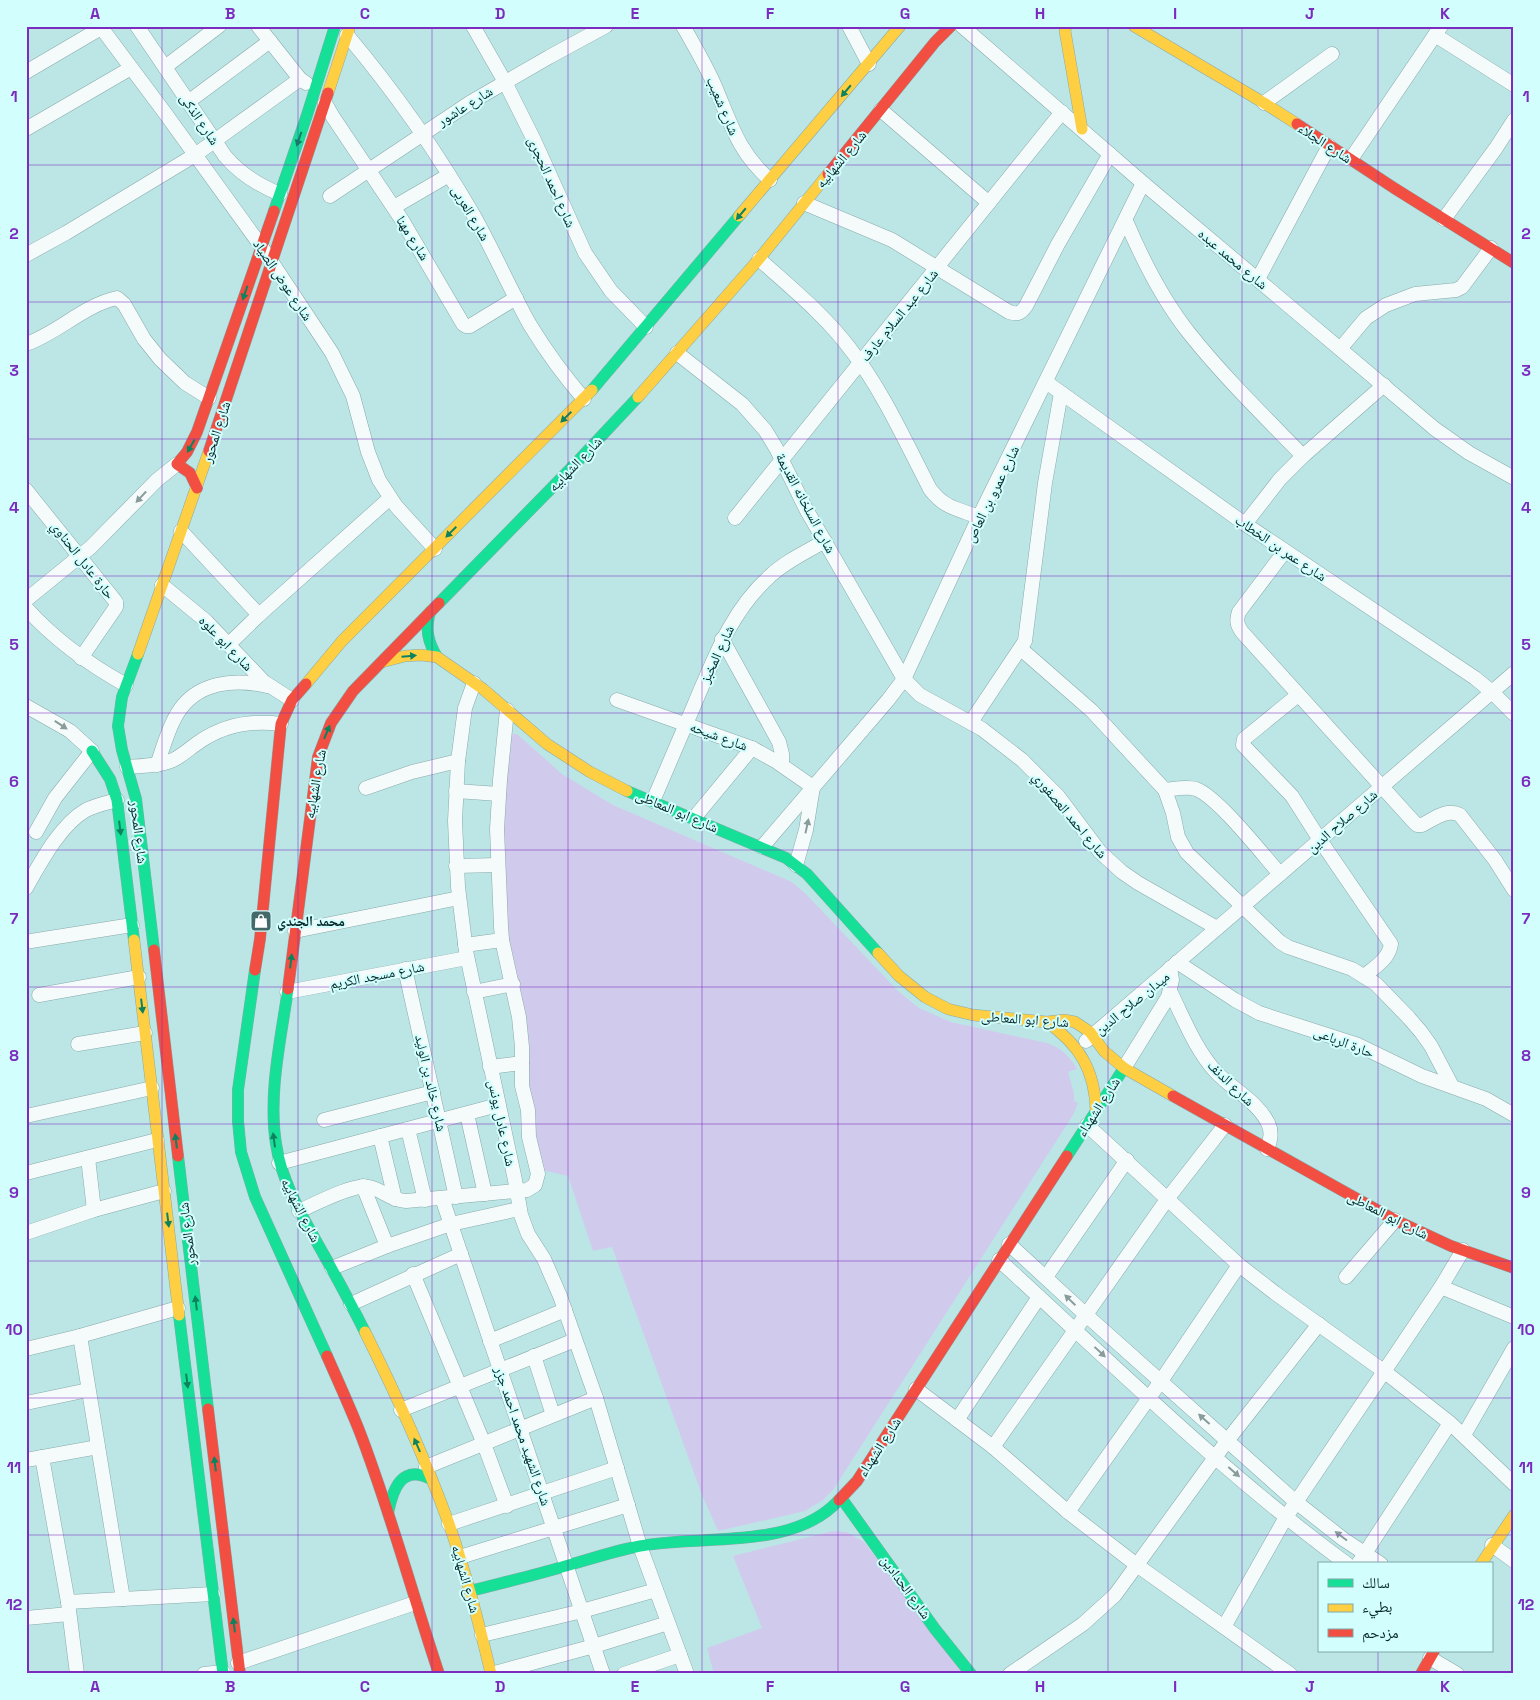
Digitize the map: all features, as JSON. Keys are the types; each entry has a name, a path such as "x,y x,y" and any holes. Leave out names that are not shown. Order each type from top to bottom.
{"main road":[{"name":"شارع المحور","path":"177,464 187,452 194,439 209,398 307,115 335,26"},
{"path":"439,1674 388,1513 359,1430 254,1197 241,1152 238,1090 253,996 278,798 281,724 292,700 356,626 584,399 609,377 631,345 770,180 869,64 888,48 900,26"},
{"name":"شارع الشهابيه","path":"491,1674 460,1556 429,1473 351,1304 287,1188 279,1163 274,1137 273,1110 295,931 307,801 318,757 330,723 344,702 577,462 662,371 759,259 924,55 951,26"},
{"path":"1066,26 1065,31 1082,129"},
{"name":"شارع الجلاء","path":"1134,26 1264,103 1514,263"},
{"name":"شارع المحور","path":"239,1668 136,799 120,747 117,722 118,709 126,685 197,488 349,31"},
{"path":"910,56 924,55"},
{"path":"307,115 320,120"},
{"path":"631,345 638,356"},
{"path":"649,366 662,371"},
{"path":"625,389 634,402"},
{"path":"177,464 190,473 197,488"},
{"path":"430,612 427,625 427,639 437,657"},
{"path":"381,662 405,656 437,657"},
{"name":"شارع ابو المعاطى","path":"437,657 474,683 541,740 573,762 612,784 780,854 796,865 899,976 925,997 948,1009 965,1014 1047,1022 1070,1020 1081,1024 1109,1055 1124,1068 1267,1149 1395,1220 1463,1250 1514,1268"},
{"name":"شارع المحور","path":"92,751 110,779 116,800 223,1673"},
{"path":"132,923 150,920"},
{"path":"1047,1022 1077,1048 1087,1065 1096,1097 1096,1111"},
{"name":"شارع الشهداء","path":"470,1591 640,1546 680,1541 741,1538 788,1531 818,1519 842,1500 857,1481 1124,1068"},
{"path":"170,1242 188,1240"},
{"path":"388,1513 394,1487 402,1477 415,1473 429,1473"},
{"name":"شارع الحدادين","path":"842,1500 935,1629 971,1674"},
{"path":"1482,1562 1514,1515"},
{"path":"1421,1674 1432,1655"}],"street":[{"path":"165,67 219,26"},
{"path":"258,26 300,80 315,89"},
{"name":"شارع احمد الحجرى","path":"473,26 505,82 541,154 585,253 611,291 646,327"},
{"name":"شارع عاشور","path":"330,196 422,133 505,82 606,26"},
{"name":"شارع شعيب","path":"683,26 714,84 736,138 754,164 770,180"},
{"path":"849,26 869,64"},
{"name":"شارع محمد عبده","path":"962,26 1143,183 1457,445 1514,478"},
{"path":"26,72 100,27"},
{"name":"شارع عوض الصياد","path":"100,27 262,246 332,352 342,369 356,405 371,462 390,498 435,549"},
{"name":"شارع الذكى","path":"140,27 188,102 231,162 259,185 280,194"},
{"path":"1351,159 1438,30 1514,85"},
{"name":"شارع العربى","path":"349,31 422,133 449,175 487,240 516,298 544,347 584,399"},
{"path":"188,102 270,41"},
{"path":"1264,103 1332,54"},
{"path":"26,129 132,68"},
{"path":"26,255 195,155 300,80"},
{"name":"شارع مهنا","path":"326,103 333,117 394,208 464,325 470,326 516,298"},
{"path":"881,110 990,202"},
{"name":"شارع عبد السلام عارف","path":"735,518 1062,112"},
{"path":"1444,219 1514,120"},
{"path":"1258,279 1330,146"},
{"path":"804,203 892,240 1009,312 1016,314 1022,312 1110,154"},
{"path":"394,208 449,175"},
{"name":"شارع عمرو بن العاص","path":"762,847 888,700 904,678 980,517 1143,183"},
{"path":"1126,221 1161,293 1188,332 1236,387 1303,456"},
{"path":"1340,349 1366,318 1386,305 1415,294 1456,290 1462,287 1491,248"},
{"path":"759,259 830,326 861,363 937,498 942,503 980,517"},
{"path":"26,344 40,339 92,308 117,298 124,304 144,339 160,359 185,383 209,398"},
{"name":"شارع السلخانه القديمة","path":"677,353 747,409 765,430 799,495 904,678"},
{"name":"شارع عمر بن الخطاب","path":"1046,382 1245,524 1457,665 1492,692 1514,714"},
{"path":"1245,524 1280,479 1303,456 1384,385"},
{"path":"971,722 1021,648 1027,634 1046,483 1061,394"},
{"path":"26,600 79,557 157,480 177,464"},
{"name":"حارة عادل الحناوي","path":"26,490 116,604 81,658"},
{"path":"230,644 390,498"},
{"path":"181,531 259,616"},
{"name":"شارع المخبز","path":"653,802 722,639 741,608 766,580 788,562 825,541"},
{"path":"1285,551 1239,612 1236,619 1242,632 1417,825 1422,825 1447,813 1454,812 1460,815 1495,860 1514,890"},
{"name":"شارع ابو علوه","path":"162,585 230,644 270,687 292,700"},
{"path":"26,608 56,638 81,658 126,685"},
{"path":"722,639 779,742 782,765"},
{"path":"1021,648 1092,712 1165,790 1181,845 1187,853 1273,937 1288,947 1352,969 1376,984 1421,1032 1431,1046 1452,1086"},
{"name":"شارع صلاح الدين","path":"1174,965 1514,673"},
{"name":"شارع احمد العصفوري","path":"904,678 915,692 971,722 1002,744 1041,777 1067,806 1100,852 1114,866 1138,884 1217,928"},
{"path":"157,765 176,714 194,695 209,686 228,682 270,687"},
{"name":"شارع عادل يونس","path":"474,683 465,708 458,761 456,866 466,951 519,1209 528,1234 540,1252 565,1310 596,1398 640,1546 687,1674"},
{"path":"1298,695 1244,740 1243,745 1292,796 1392,944 1388,956 1364,976"},
{"name":"شارع شيحه","path":"617,700 752,748 813,786"},
{"path":"26,706 64,727 92,751 55,798 36,832"},
{"path":"299,1211 363,1186 376,1189 394,1199 406,1201 530,1189 538,1180 529,1130 529,1113 521,1081 522,1035 513,984 502,940 497,829 507,710"},
{"path":"127,767 157,765 173,760 208,736 231,727 256,722 281,724"},
{"path":"694,818 752,748"},
{"path":"366,788 412,772 458,761"},
{"path":"796,865 806,830 813,786"},
{"path":"1165,790 1189,788 1203,793 1229,817 1280,874"},
{"path":"456,791 499,794"},
{"path":"26,888 63,830 73,820 86,810 116,800"},
{"path":"456,866 498,865"},
{"path":"295,931 459,898"},
{"path":"31,941 132,923"},
{"name":"شارع مسجد الكريم","path":"287,992 405,969 502,940"},
{"name":"ميدان صلاح الدين","path":"1124,1068 1170,992 1174,965"},
{"name":"ميدان صلاح الدين","path":"1077,1048 1174,965"},
{"name":"حارة الرباعى","path":"1174,965 1259,1012 1284,1022 1349,1042 1417,1074 1486,1099 1514,1115"},
{"name":"شارع خالد بن الوليد","path":"405,969 456,1196"},
{"path":"39,995 139,977"},
{"path":"474,992 513,984"},
{"name":"شارع الدنف","path":"1170,992 1204,1057 1266,1120 1270,1128 1267,1149"},
{"path":"78,1044 145,1033"},
{"path":"490,1067 522,1063"},
{"path":"26,1116 152,1088"},
{"path":"324,1120 433,1092"},
{"path":"279,1163 498,1105"},
{"path":"467,1114 485,1194"},
{"path":"1087,1125 1239,1265 1385,1372 1450,1423 1514,1484"},
{"path":"993,1446 1168,1198 1225,1125"},
{"path":"408,1129 425,1200"},
{"path":"505,1135 529,1130"},
{"path":"380,1136 394,1199"},
{"path":"26,1173 157,1140"},
{"path":"88,1158 94,1210"},
{"path":"1046,1277 1126,1160"},
{"path":"363,1186 387,1246"},
{"path":"26,1233 94,1210 164,1191"},
{"name":"شارع الشهيد محمد احمد جزر","path":"442,1198 603,1674"},
{"path":"332,1268 450,1224 519,1209"},
{"path":"1346,1277 1395,1220"},
{"path":"1009,1244 1085,1314 1362,1559 1450,1423"},
{"path":"1224,1627 1286,1517 1385,1372 1463,1250"},
{"path":"351,1304 413,1274 461,1254"},
{"path":"999,1260 1216,1458 1286,1517 1344,1562"},
{"path":"1068,1512 1161,1381 1239,1265"},
{"path":"413,1274 484,1444 507,1506"},
{"path":"1441,1287 1514,1318"},
{"path":"957,1420 1039,1297"},
{"path":"26,1348 80,1336 178,1308"},
{"path":"490,1341 565,1310"},
{"path":"1010,1674 1083,1624 1115,1595 1138,1566 1228,1440 1319,1324"},
{"path":"80,1336 123,1599"},
{"path":"401,1410 575,1340"},
{"path":"1464,1435 1514,1348"},
{"path":"534,1356 553,1415"},
{"path":"916,1389 993,1446 1068,1512 1138,1566 1290,1674"},
{"path":"26,1403 88,1390"},
{"path":"429,1473 484,1444 596,1398"},
{"path":"26,1460 98,1447"},
{"path":"42,1456 68,1608 77,1674"},
{"path":"449,1524 617,1468"},
{"path":"460,1556 628,1505"},
{"path":"1492,1545 1514,1561"},
{"path":"482,1635 582,1611 656,1590"},
{"path":"26,1618 68,1608 123,1599 213,1594"},
{"path":"239,1668 415,1602"},
{"path":"491,1674 594,1646 668,1623"},
{"path":"624,1674 639,1671 680,1655"},
{"path":"1432,1655 1457,1674"},
{"path":"204,1674 223,1673"}],"shaded area":[{"path":"508,734 517,734 562,774 613,805 792,882 807,895 898,991 919,1008 951,1022 1047,1043 1065,1053 1077,1069 1068,1072 1074,1093 1074,1101 1078,1103 1073,1115 833,1490 823,1500 805,1511 718,1531 702,1495 612,1247 593,1251 568,1176 537,1169 505,940 501,884"},
{"path":"833,1531 847,1532 864,1542 964,1674 714,1674 707,1648 762,1628 733,1556"}],"traffic: fast":[{"path":"274,211 335,26"},
{"path":"592,390 739,216"},
{"path":"439,603 638,397"},
{"path":"430,612 428,635 437,657"},
{"path":"138,654 122,697 118,726 122,750 136,799 154,950"},
{"path":"92,751 110,779 117,800 134,940"},
{"path":"627,791 786,858 807,874 878,953"},
{"path":"255,970 238,1090 241,1152 255,1197 327,1356"},
{"path":"288,989 274,1086 274,1125 279,1159 295,1201 365,1332"},
{"path":"1067,1156 1124,1068"},
{"path":"178,1156 208,1409"},
{"path":"179,1315 223,1674"},
{"path":"388,1513 396,1487 406,1477 413,1474 431,1479"},
{"path":"842,1499 935,1629 971,1674"},
{"path":"470,1591 640,1546 746,1538 772,1534 797,1527 820,1516 839,1500"}],"traffic: slow":[{"path":"328,93 350,26"},
{"path":"739,216 900,26"},
{"path":"1066,26 1065,31 1082,129"},
{"path":"1134,26 1297,124"},
{"path":"638,397 759,259 828,174"},
{"path":"306,684 342,641 592,390"},
{"path":"138,654 209,451"},
{"path":"382,662 405,656 437,657 483,689 547,744 590,772 627,791"},
{"path":"134,940 179,1315"},
{"path":"878,953 899,976 925,997 948,1009 973,1015 1047,1022 1064,1020 1075,1022 1090,1032 1104,1051 1124,1068 1173,1096"},
{"path":"1047,1022 1068,1040 1084,1060 1093,1083 1096,1111"},
{"path":"365,1332 410,1427 449,1524 472,1598 491,1674"},
{"path":"1482,1562 1514,1515"}],"traffic: jam":[{"path":"828,174 935,42 951,26"},
{"path":"209,451 328,93"},
{"path":"1297,124 1394,188 1514,263"},
{"path":"197,488 190,473 177,464 187,452 197,432 274,211"},
{"path":"288,989 318,757 331,723 353,691 439,603"},
{"path":"255,970 260,939 281,724 292,700 306,684"},
{"path":"154,950 178,1156"},
{"path":"1173,1096 1395,1220 1451,1246 1514,1268"},
{"path":"839,1500 857,1481 1067,1156"},
{"path":"327,1356 370,1460 439,1674"},
{"path":"208,1409 240,1674"},
{"path":"1421,1674 1433,1652"}],"place":[{"name":"محمد الجندي","path":"261,921"}]}
